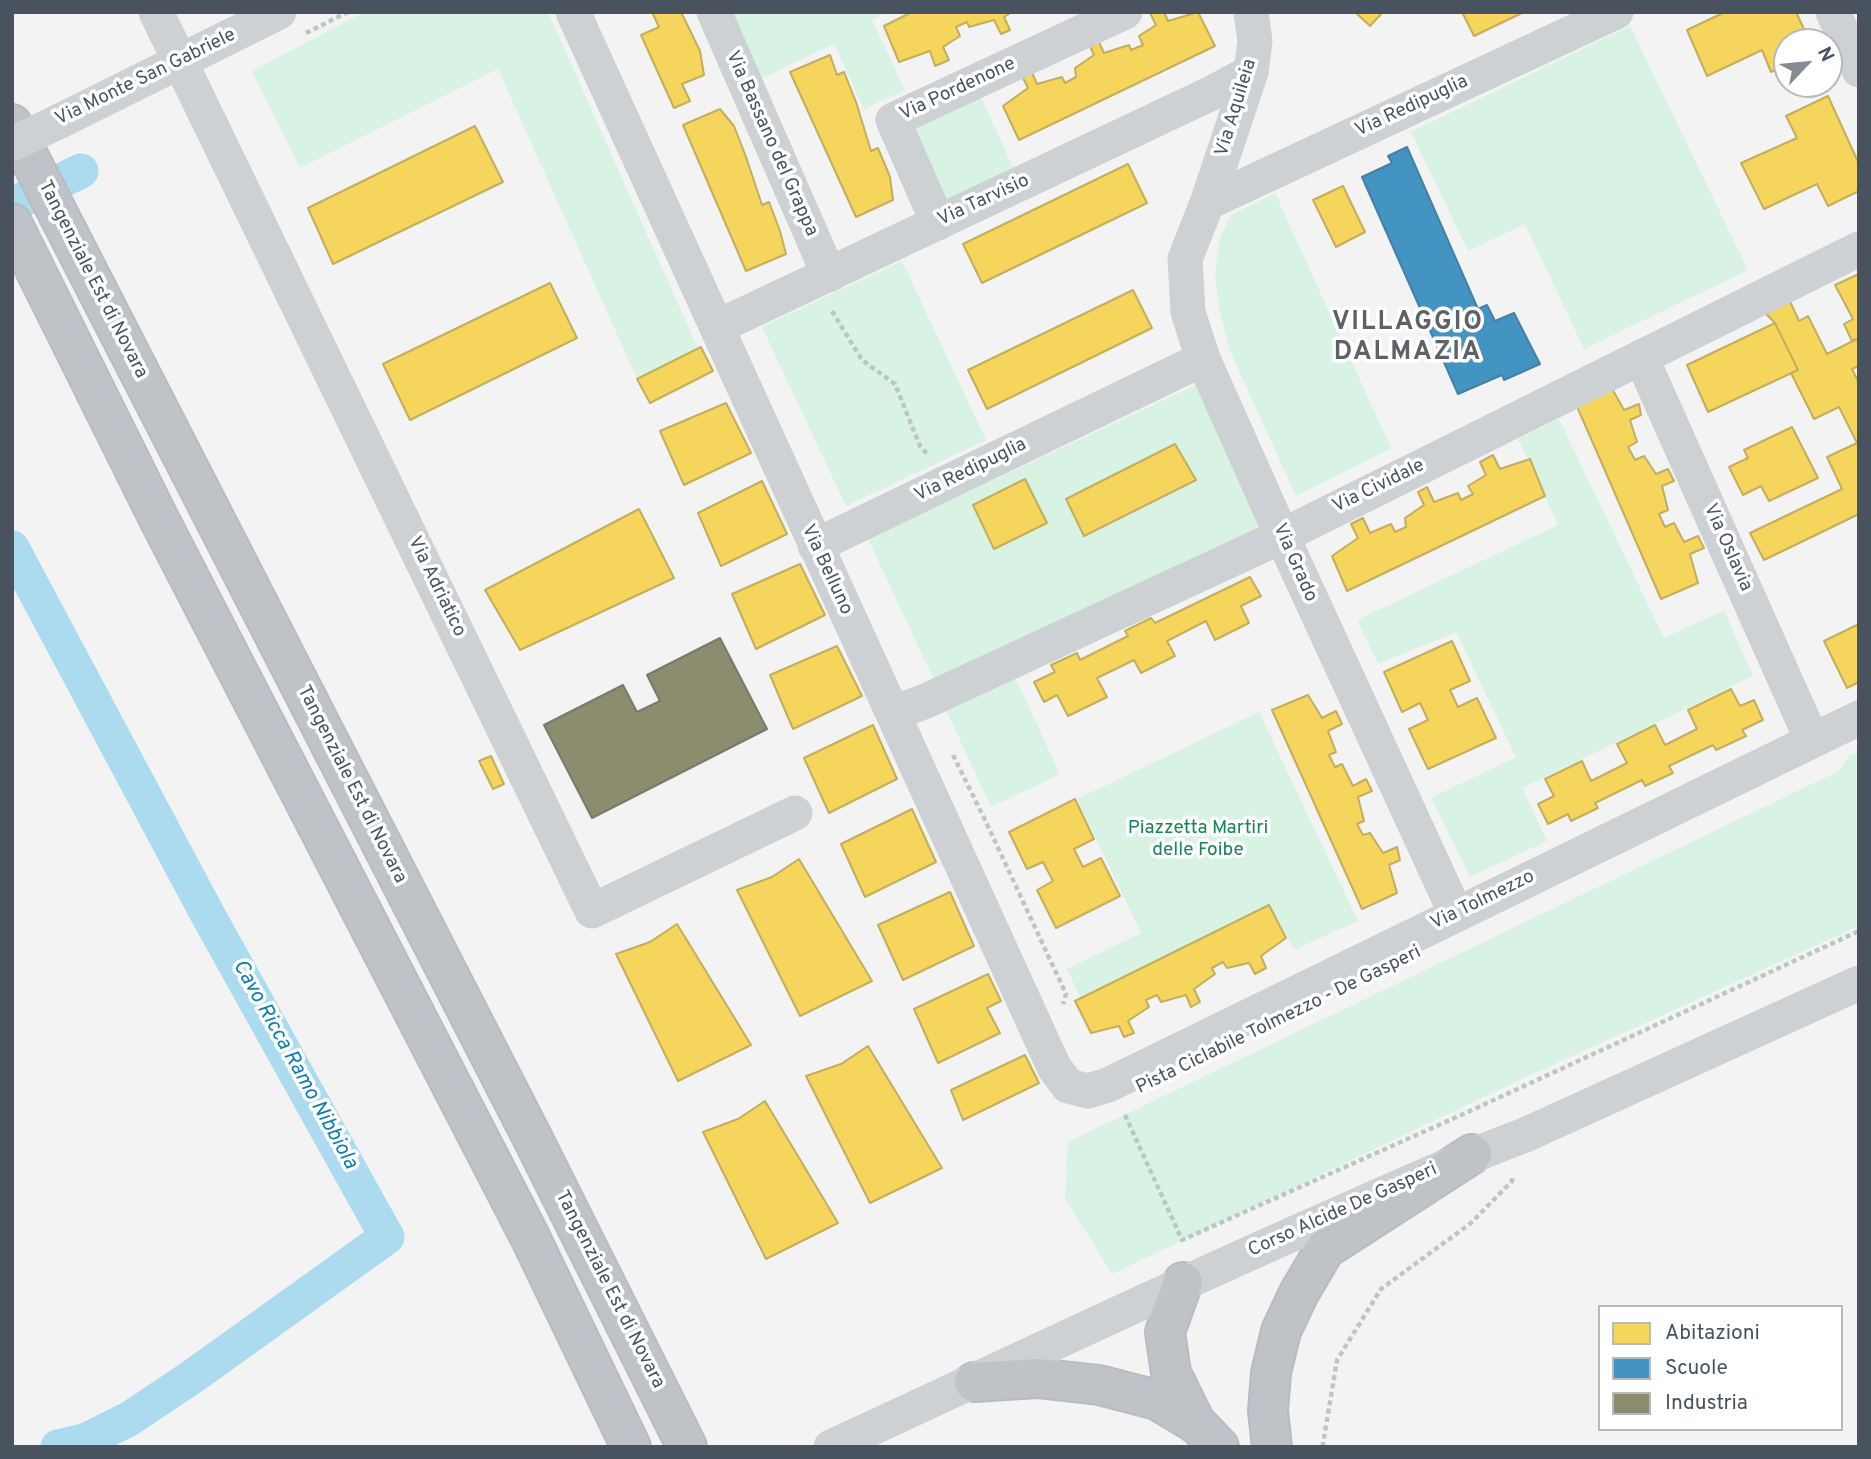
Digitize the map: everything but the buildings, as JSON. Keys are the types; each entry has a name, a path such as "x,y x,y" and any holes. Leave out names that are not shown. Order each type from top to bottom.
{"highway":[{"name":"Tangenziale Est di Novara","path":"12,124 687,1447"},
{"path":"12,223 159,519 530,1237 631,1447"},
{"path":"1272,1447 1268,1411 1271,1373 1281,1331 1299,1293 1325,1249 1472,1154"},
{"path":"1183,1282 1165,1332 1171,1373 1208,1436"},
{"path":"974,1382 1037,1378 1099,1385 1157,1400 1208,1436"}],"street":[{"path":"156,12 181,61"},
{"name":"Via Monte San Gabriele","path":"12,144 279,12"},
{"name":"Via Belluno","path":"573,12 1054,1067 1068,1086 1087,1091 1108,1084"},
{"name":"Via Bassano del Grappa","path":"714,12 829,290"},
{"name":"Via Pordenone","path":"938,223 893,120 1125,12"},
{"name":"Via Aquileia","path":"1208,203 1251,72 1255,41 1251,12"},
{"name":"Via Redipuglia","path":"1208,203 1616,12"},
{"path":"1833,12 1859,70"},
{"name":"Via Adriatico","path":"181,61 592,911 794,813"},
{"name":"Via Tarvisio","path":"717,327 829,290 938,223 1251,72"},
{"name":"Via Grado","path":"1208,203 1185,259 1188,312 1203,359 1456,914"},
{"name":"Via Cividale","path":"894,713 926,701 1282,536 1859,249"},
{"name":"Via Oslavia","path":"1641,357 1812,740"},
{"name":"Via Redipuglia","path":"815,546 1203,359"},
{"name":"Via Tolmezzo","path":"1108,1084 1859,718"},
{"name":"Corso Alcide De Gasperi","path":"831,1447 1183,1282 1472,1154 1525,1135 1859,983"}],"path":[{"path":"829,290 862,360 895,384 920,446 950,481"},
{"name":"Pista Ciclabile Tolmezzo - De Gasperi","path":"1133,1108 1123,1112 1182,1240 1859,931"},
{"path":"1324,1447 1337,1360 1381,1289 1471,1223 1512,1181 1525,1135"}],"green space":[{"path":"365,12 548,12 699,351 639,383 498,69 300,168 252,71"},
{"path":"724,12 888,12 872,20 905,90 864,109 834,44 756,81"},
{"path":"1630,26 1748,270 1584,349 1525,224 1468,251 1411,132"},
{"path":"980,95 1016,174 945,206 908,127"},
{"path":"1275,193 1391,448 1296,496 1230,351 1220,313 1215,274 1219,241 1231,215"},
{"path":"902,261 986,440 846,506 762,327"},
{"path":"1198,384 1264,526 934,680 868,539"},
{"path":"1559,419 1664,638 1724,610 1753,676 1522,788 1547,841 1470,877 1431,798 1516,757 1456,632 1378,664 1357,620 1558,525 1518,439"},
{"path":"1011,669 1060,774 991,807 942,701"},
{"name":"Piazzetta Martiri delle Foibe","path":"1259,712 1358,921 1294,950 1269,904 1080,997 1067,969 1141,933 1077,799"},
{"path":"1859,752 1859,926 1515,1082 1112,1274 1065,1198 1068,1142 1839,771 1849,756"}],"waterway":[{"name":"Cavo Ricca Ramo Nibbiola","path":"12,205 81,171"},
{"name":"Cavo Ricca Ramo Nibbiola","path":"12,548 209,917 387,1237 129,1419 87,1440 58,1447"}],"district":[{"name":"VILLAGGIO DALMAZIA","path":"1408,339"}]}
